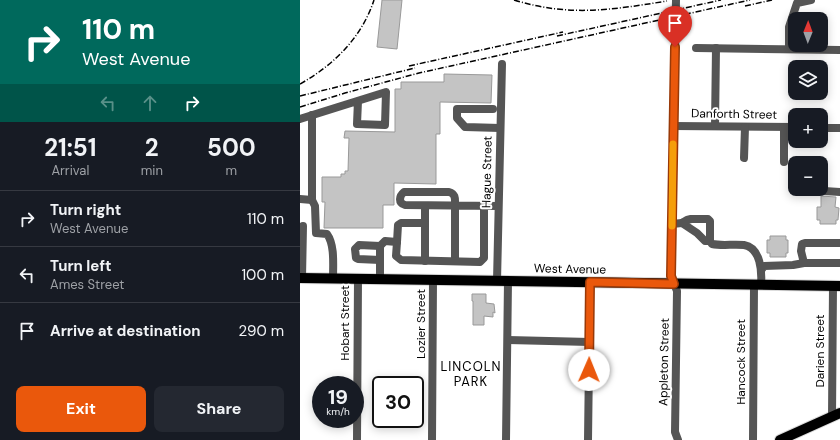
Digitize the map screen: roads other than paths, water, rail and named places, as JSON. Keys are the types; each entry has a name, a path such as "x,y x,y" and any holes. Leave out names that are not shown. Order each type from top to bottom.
{"main road":[{"name":"West Avenue","path":"301,278 836,286"},
{"path":"780,440 791,438 836,415"}],"street":[{"name":"Appleton Street","path":"676,0 671,276 677,291 675,432 678,440"},
{"path":"794,12 797,3 811,0"},
{"path":"696,48 788,49"},
{"path":"715,126 716,48"},
{"path":"828,50 840,50"},
{"name":"Hague Street","path":"496,281 502,64"},
{"path":"300,119 386,92 385,125 357,124 358,101"},
{"path":"493,109 457,109 457,118 465,127 500,128"},
{"path":"312,115 312,200 315,206 316,234"},
{"name":"Danforth Street","path":"673,126 788,127"},
{"path":"744,158 745,127"},
{"path":"784,127 784,162"},
{"path":"828,128 840,128"},
{"path":"455,261 455,205 455,196 453,193 404,192 401,194 400,201 402,204 414,206 455,205 498,206"},
{"path":"828,192 840,192"},
{"path":"300,199 312,200"},
{"path":"425,206 425,261"},
{"path":"425,223 402,223 398,225 396,256 398,259 480,262 484,258 484,206"},
{"path":"672,224 682,223 691,219 709,220 710,241"},
{"path":"682,223 696,232 705,241 710,241 713,245 741,245 752,248 762,269 764,266 804,263 840,263"},
{"path":"301,278 301,235 303,226"},
{"path":"301,235 327,234 331,244 333,278"},
{"path":"380,279 380,246 384,241 396,242"},
{"path":"804,263 801,250 802,244 840,243"},
{"path":"380,246 359,245 355,249 355,256 358,259 380,260"},
{"name":"Hancock Street","path":"753,440 757,285 762,269"},
{"name":"Hobart Street","path":"357,440 358,279"},
{"name":"Lozier Street","path":"432,440 433,280"},
{"path":"506,440 508,281"},
{"path":"588,440 590,282"},
{"name":"Darien Street","path":"836,286 836,415"},
{"path":"508,340 590,342"}],"railway":[{"path":"300,84 324,68 345,49 362,26 374,0"},
{"path":"514,0 554,9 572,10 609,9 667,1"},
{"path":"557,36 721,0"},
{"path":"300,107 419,73 750,0"},
{"path":"745,6 772,0"},
{"path":"409,66 563,32"},
{"path":"300,96 415,68"}],"district":[{"name":"LINCOLN PARK","path":"471,374"}]}
